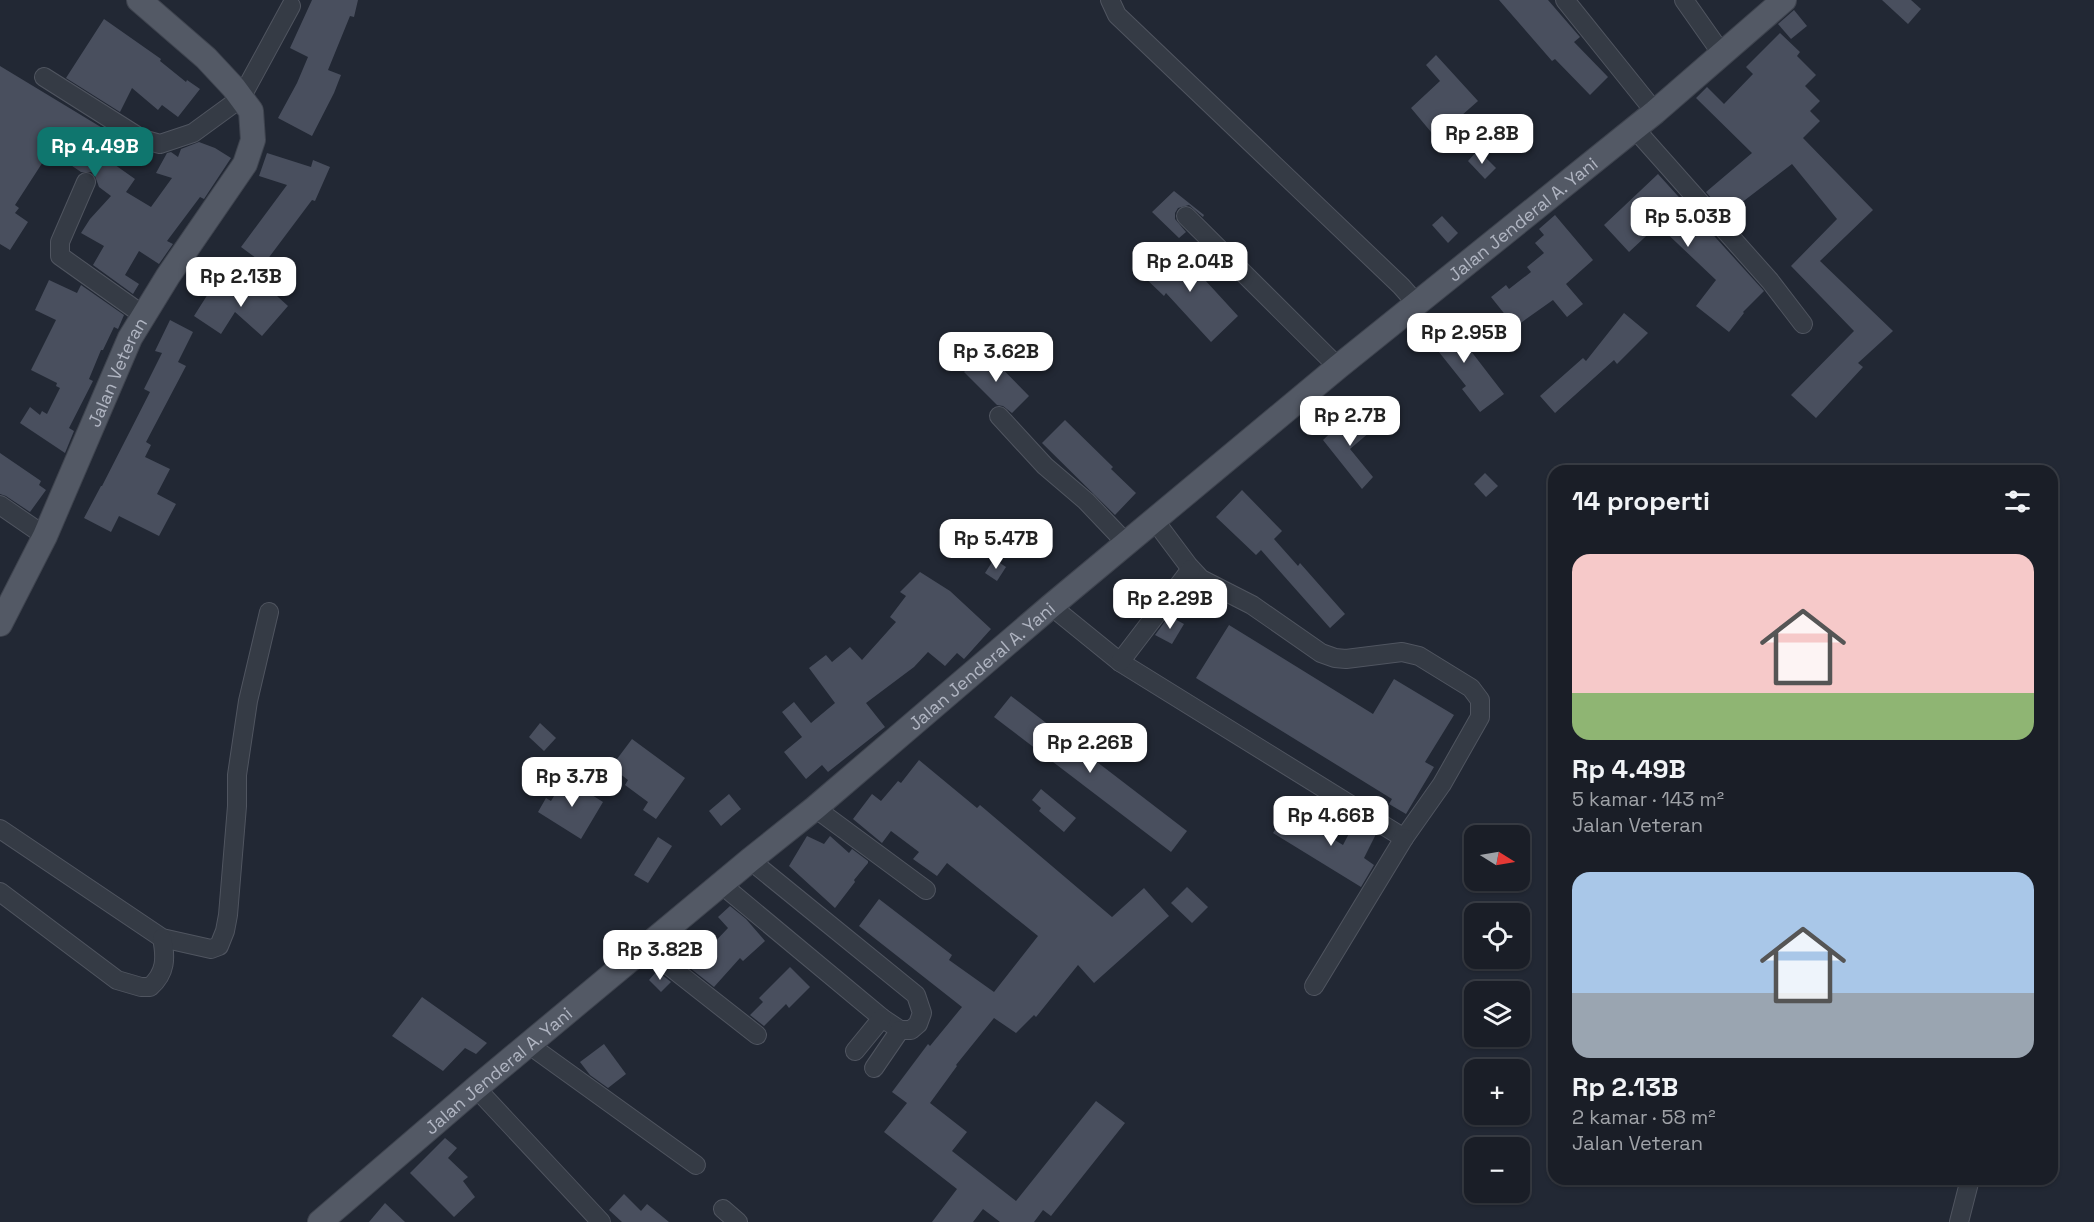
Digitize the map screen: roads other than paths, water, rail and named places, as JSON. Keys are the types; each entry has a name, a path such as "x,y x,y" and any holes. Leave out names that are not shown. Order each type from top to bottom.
{"main road":[{"name":"Jalan Veteran","path":"0,624 45,536 130,338 143,315 245,164 253,140 251,111 238,93 206,58 139,0"},
{"name":"Jalan Jenderal A. Yani","path":"320,1222 528,1044 815,808 1051,606 1338,367 1635,129 1784,0"}],"street":[{"path":"1110,0 1117,15 1418,304"},
{"path":"1565,0 1655,112"},
{"path":"1684,0 1722,54"},
{"path":"44,77 142,139 160,144 193,133 238,93 291,6"},
{"path":"1635,129 1770,281 1803,324"},
{"path":"86,182 60,242 60,256 143,315"},
{"path":"1186,216 1338,367"},
{"path":"999,416 1045,466 1086,501 1127,544"},
{"path":"0,505 45,536"},
{"path":"1155,521 1201,579 1252,605 1321,652 1335,658 1346,659 1402,652 1419,656 1471,688 1480,700 1480,717 1442,784 1404,838 1314,986"},
{"path":"1120,662 1191,569"},
{"path":"1051,606 1120,662 1404,838"},
{"path":"0,830 162,938 216,949 225,931 237,806 237,775 248,701 269,612"},
{"path":"815,808 926,890"},
{"path":"721,884 882,1018 900,1030 911,1030 918,1024 922,1013 916,995 750,860"},
{"path":"0,892 117,980 130,985 150,987 159,979 165,962 162,938"},
{"path":"645,947 757,1035"},
{"path":"855,1051 882,1018"},
{"path":"874,1068 900,1030"},
{"path":"528,1044 696,1165"},
{"path":"476,1088 601,1222"},
{"path":"1959,1222 1968,1185"},
{"path":"723,1209 738,1222"}]}
